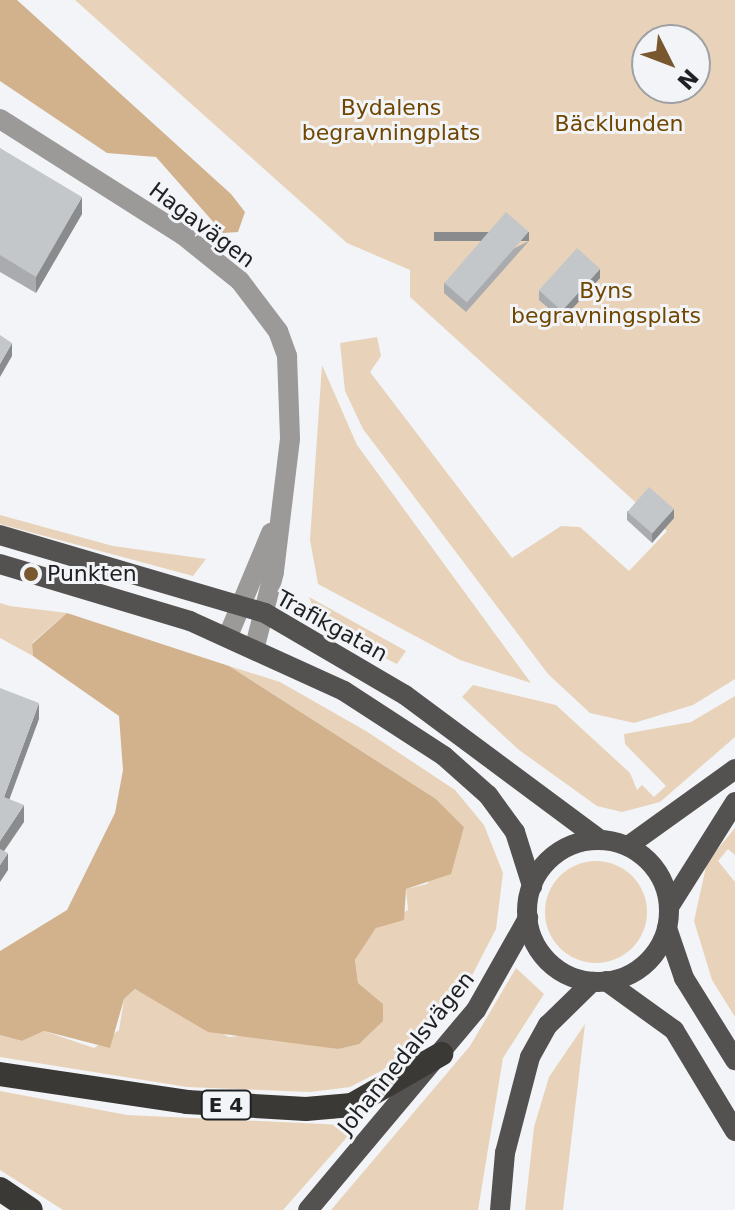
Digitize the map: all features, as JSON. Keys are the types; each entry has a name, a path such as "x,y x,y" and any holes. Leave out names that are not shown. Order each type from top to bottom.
{"highway":[{"name":"E 4","path":"0,1074 187,1102 306,1109 352,1105 441,1054"},
{"path":"0,1189 31,1210"}],"main road":[{"name":"Trafikgatan","path":"0,535 265,613 405,695 600,840"},
{"path":"0,564 255,646 344,691 444,756 488,795 515,832 532,886 528,918 552,965 599,981 674,1030 735,1131"},
{"path":"628,846 735,769"},
{"path":"669,907 735,802"},
{"path":"532,886 568,846 600,840 628,846 658,873 669,907 667,928 684,978 735,1060"},
{"name":"Johannedalsvägen","path":"308,1210 441,1054 505,966 528,918"},
{"path":"500,1210 505,1153 530,1057 548,1025 599,981 648,961 667,928"}],"street":[{"name":"Hagavägen","path":"0,119 183,235 240,281 278,331 290,392 265,613 255,646"},
{"name":"Hagavägen","path":"228,636 276,523"}],"green space":[{"path":"75,0 735,0 735,679 693,705 634,723 590,713 548,674 363,429 345,391 340,343 377,337 381,356 370,372 512,558 561,526 580,527 629,571 667,531 410,297 410,270 347,243"},
{"path":"322,365 357,445 531,683 460,660 318,584 310,540"},
{"path":"0,515 113,546 206,559 193,576 0,524"},
{"path":"309,597 406,651 397,664 321,627"},
{"path":"0,603 67,613 32,643 33,656 0,638"},
{"path":"229,666 280,682 366,731 455,790 484,825 503,873 496,929 462,995 383,1070 350,1087 311,1092 187,1087 0,1057 0,1035 22,1041 44,1031 94,1048 119,1030 124,999 135,989 229,1037 258,1034 338,1049 382,1004 358,983 355,960 376,928 408,910 406,889 427,884 464,827 436,799"},
{"path":"473,685 556,705 630,773 637,790 642,785 654,797 666,786 625,744 624,734 691,722 735,696 735,737 660,802 622,812 597,806 519,750 462,697"},
{"path":"735,828 735,855 728,849 718,861 735,882 735,1017 712,980 694,921 707,862"},
{"path":"596,861 616,865 632,876 643,892 647,912 643,932 632,948 616,959 596,963 576,959 560,948 549,932 545,912 549,892 560,876 576,865"},
{"path":"516,968 544,994 503,1058 478,1210 331,1210 470,1046"},
{"path":"585,1024 563,1210 525,1210 534,1127 549,1077"},
{"path":"0,1091 127,1115 344,1125 349,1135 283,1210 63,1210 0,1170"}],"shaded area":[{"path":"0,0 17,0 231,194 245,212 238,232 223,233 156,157 107,153 0,81"},
{"path":"67,613 229,666 436,799 464,827 451,874 406,889 404,920 376,928 355,960 358,983 383,1004 383,1021 359,1044 338,1049 208,1032 135,989 124,999 110,1048 44,1031 22,1041 0,1035 0,951 67,910 115,813 123,770 119,716 33,656 32,644"}],"building":[{"path":"0,148 82,197 36,277 0,255"},
{"path":"506,212 529,232 467,303 444,283"},
{"path":"577,248 600,269 562,311 539,290"},
{"path":"0,335 12,343 0,364"},
{"path":"649,487 674,509 652,534 627,512"},
{"path":"0,688 39,703 4,797 24,805 0,841"},
{"path":"0,849 8,853 0,865"}],"place":[{"name":"Punkten","path":"31,574"}],"park label":[{"name":"Bydalens begravningplats","path":"391,120"},
{"name":"Bäcklunden","path":"619,124"},
{"name":"Byns begravningsplats","path":"606,302"}]}
